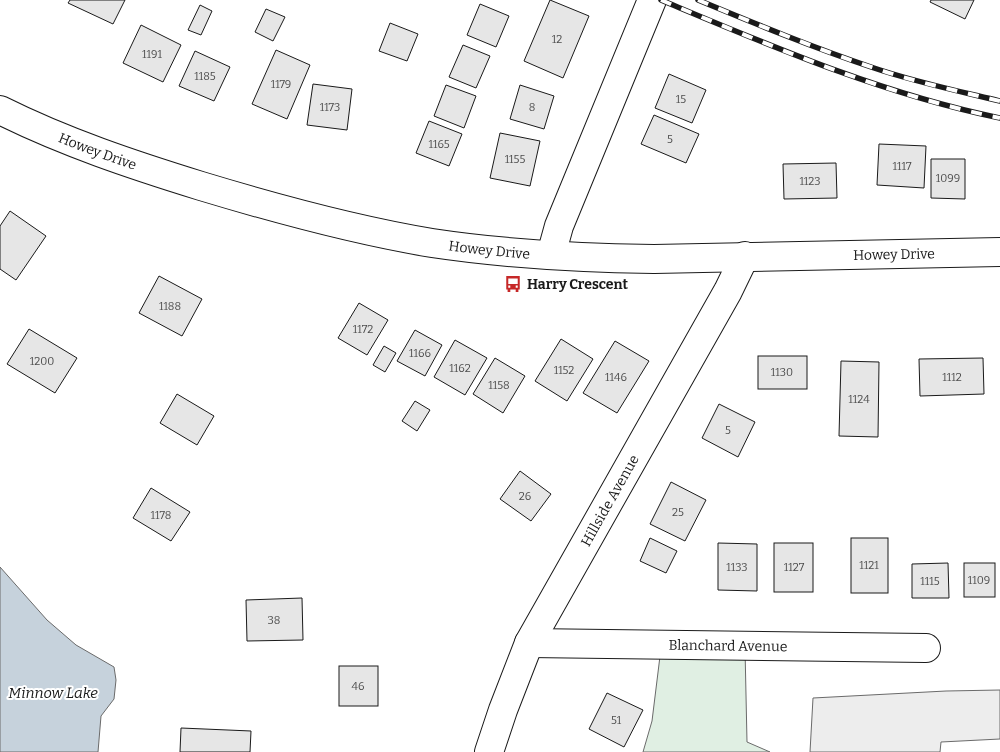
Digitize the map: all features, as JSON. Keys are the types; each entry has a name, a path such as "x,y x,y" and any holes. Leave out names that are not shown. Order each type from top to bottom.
{"street":[{"path":"551,255 559,226 652,0"},
{"name":"Howey Drive","path":"0,110 124,161 244,199 351,227 431,243 551,255 654,258 1000,252"},
{"name":"Hillside Avenue","path":"490,752 503,710 529,643 728,291 745,256"},
{"name":"Blanchard Avenue","path":"529,643 926,648"}],"green space":[{"path":"661,648 745,648 747,742 770,752 643,752 652,721"}],"shaded area":[{"path":"1000,690 1000,739 941,742 940,752 810,752 813,698"}],"water":[{"name":"Minnow Lake","path":"0,567 47,620 76,645 114,667 116,680 114,699 101,716 98,752 0,752"}],"building":[{"path":"70,0 125,0 113,24 68,3"},
{"path":"550,0 589,16 563,78 524,61"},
{"path":"931,0 974,0 965,19 930,2"},
{"path":"480,4 509,16 496,47 467,35"},
{"path":"200,5 212,11 201,35 188,30"},
{"path":"266,9 285,17 273,41 255,32"},
{"path":"390,23 418,34 407,61 379,51"},
{"path":"141,25 181,45 163,82 123,63"},
{"path":"463,45 490,56 476,88 449,77"},
{"path":"276,50 310,65 287,119 252,104"},
{"path":"195,51 230,67 214,101 179,86"},
{"path":"669,74 706,90 692,123 655,108"},
{"path":"313,84 352,89 347,130 307,125"},
{"path":"446,85 476,96 464,128 434,116"},
{"path":"520,85 554,96 544,129 510,119"},
{"path":"654,115 699,134 686,163 641,144"},
{"path":"429,121 462,134 449,166 416,153"},
{"path":"500,133 540,141 530,186 490,178"},
{"path":"879,144 926,146 924,188 877,185"},
{"path":"931,159 965,159 965,199 931,198"},
{"path":"836,163 837,198 784,199 783,164"},
{"path":"10,211 46,236 16,280 0,269 0,226"},
{"path":"159,276 202,299 182,336 139,313"},
{"path":"359,303 388,320 367,355 338,338"},
{"path":"29,329 77,358 55,393 7,364"},
{"path":"415,330 442,345 425,376 397,361"},
{"path":"561,339 593,359 567,401 535,381"},
{"path":"455,340 487,358 465,395 434,377"},
{"path":"615,341 649,361 617,413 583,393"},
{"path":"384,346 396,353 385,372 373,365"},
{"path":"758,356 807,356 807,389 758,389"},
{"path":"495,358 525,376 503,413 473,394"},
{"path":"983,358 984,394 920,396 919,359"},
{"path":"841,361 879,362 878,437 839,436"},
{"path":"177,394 214,416 197,445 160,423"},
{"path":"415,401 430,410 417,431 402,421"},
{"path":"719,404 755,422 738,457 702,438"},
{"path":"520,471 551,494 531,521 500,499"},
{"path":"671,482 706,500 685,541 650,524"},
{"path":"151,488 190,512 171,541 133,518"},
{"path":"650,538 677,551 666,573 640,561"},
{"path":"851,538 888,538 888,593 851,593"},
{"path":"718,543 757,544 757,591 718,590"},
{"path":"774,543 813,543 813,592 774,592"},
{"path":"948,563 949,598 912,598 912,564"},
{"path":"964,563 995,563 995,597 964,597"},
{"path":"302,598 303,640 247,641 246,600"},
{"path":"339,666 378,666 378,706 339,706"},
{"path":"607,693 643,710 624,747 589,729"},
{"path":"181,728 251,731 250,752 180,752"}],"railway":[{"path":"661,0 785,51 870,82 956,108 1000,118"},
{"path":"698,0 763,27 874,68 921,82 1000,101"}],"place":[{"name":"Harry Crescent","path":"513,284"}]}
